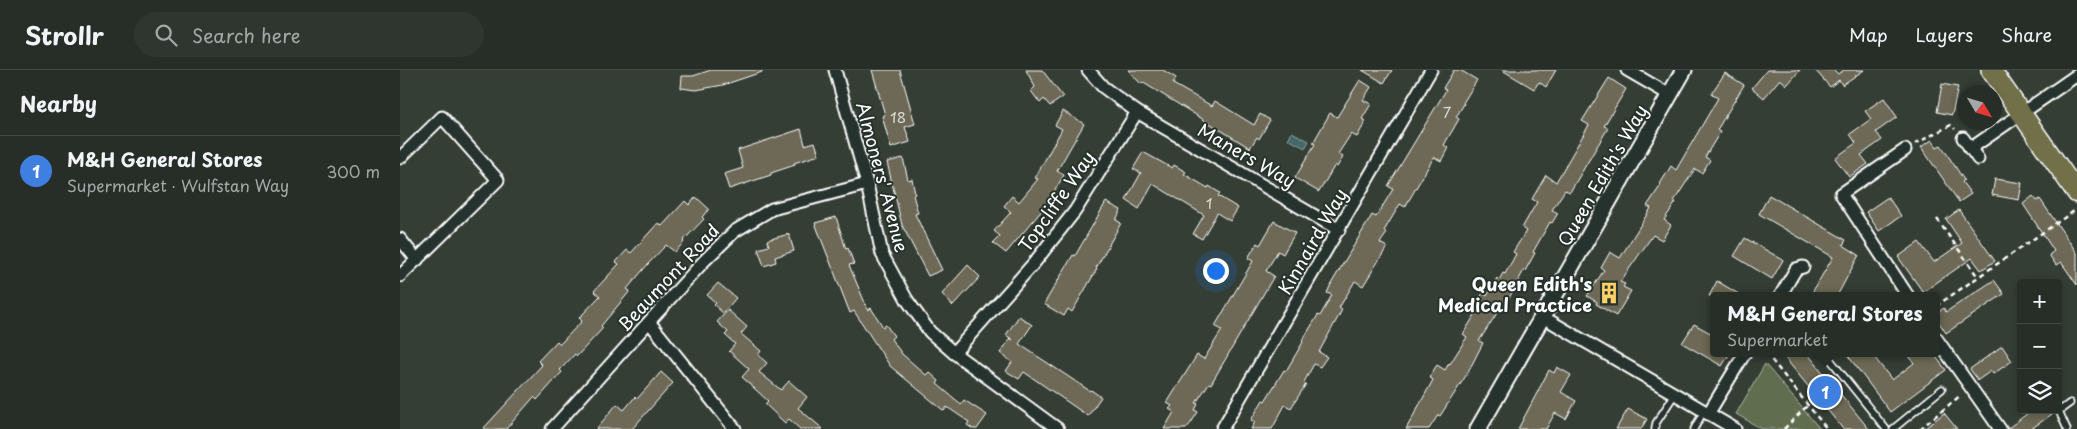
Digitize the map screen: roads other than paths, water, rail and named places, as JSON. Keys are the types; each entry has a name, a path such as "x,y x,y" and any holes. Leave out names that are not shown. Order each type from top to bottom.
{"main road":[{"path":"1991,70 2077,193"}],"street":[{"name":"Almoners' Avenue","path":"835,70 867,184 882,254 908,300 930,332 954,353 1058,429"},
{"path":"1088,70 1103,87 1137,112"},
{"name":"Kinnaird Way","path":"1222,429 1431,70"},
{"path":"1627,70 1670,95"},
{"name":"Queen Edith's Way","path":"1478,429 1684,70"},
{"path":"1970,149 2077,75"},
{"name":"Maners Way","path":"1137,112 1339,230"},
{"name":"Topcliffe Way","path":"954,353 1034,263 1074,211 1137,112"},
{"path":"400,158 442,117 498,180 400,276"},
{"path":"1963,138 1978,159"},
{"path":"1905,150 1841,194 1905,292"},
{"name":"Beaumont Road","path":"552,429 650,323 704,261 735,231 772,209 867,184"},
{"path":"400,238 417,260"},
{"path":"1782,292 1796,269 1803,267"},
{"path":"1543,317 1735,429"},
{"path":"650,323 736,429"},
{"path":"1940,344 2000,429"},
{"path":"1706,412 1742,357"}],"lane":[{"path":"1828,357 1886,429"},
{"path":"1893,429 1942,389"},
{"path":"1655,429 1656,423 1675,394"},
{"path":"2067,429 2059,411 2070,404"},
{"path":"1694,429 1706,412"}],"water":[{"path":"1292,132 1309,141 1305,148 1288,139"}],"place":[{"name":"Queen Edith's Medical Practice","path":"1609,293"},
{"name":"M&H General Stores","path":"1825,392"}]}
